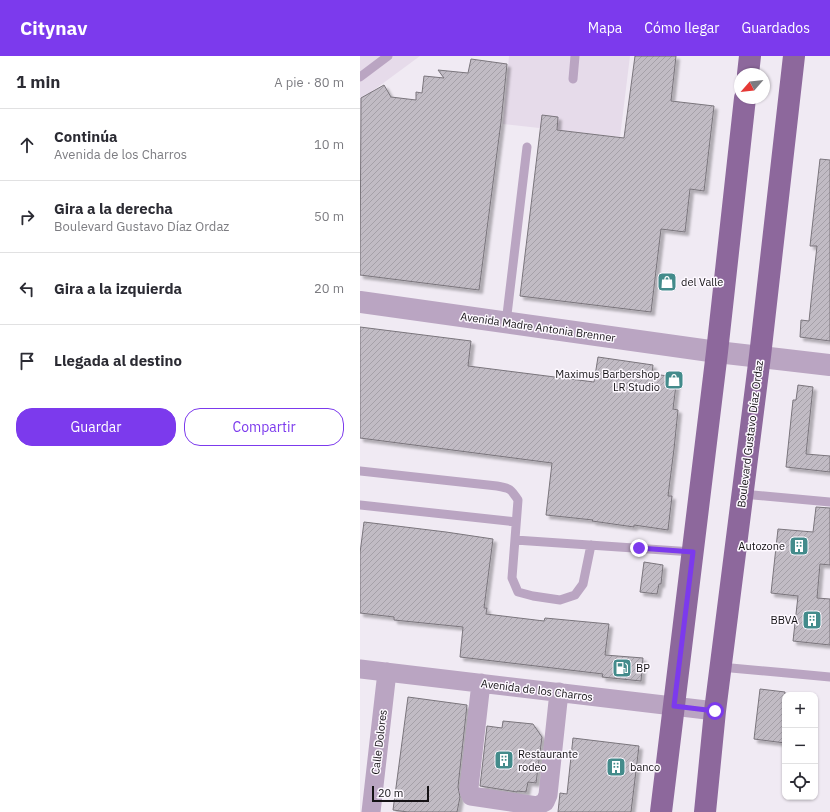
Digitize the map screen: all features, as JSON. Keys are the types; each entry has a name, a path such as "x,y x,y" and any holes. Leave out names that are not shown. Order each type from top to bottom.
{"main road":[{"path":"749,68 750,56"},
{"name":"Boulevard Gustavo Díaz Ordaz","path":"705,812 720,667 760,356 794,56"},
{"path":"661,812 717,352 744,104"}],"street":[{"name":"Avenida Madre Antonia Brenner","path":"360,302 717,352 830,365"},
{"name":"Avenida de los Charros","path":"360,669 715,711"},
{"name":"Calle Dolores","path":"371,812 387,672"},
{"path":"481,683 469,788 470,794 471,796 537,806 545,802 548,795 559,692"}],"lane":[{"path":"360,77 388,56"},
{"path":"573,79 575,56"},
{"path":"506,322 528,147"},
{"path":"360,471 507,488 513,492 518,500 512,578 518,592 560,600 574,595 583,584 591,545"},
{"path":"742,494 830,502"},
{"path":"360,505 516,522"},
{"path":"515,540 693,552"},
{"path":"720,667 830,677"}],"shaded area":[{"path":"360,56 420,56 363,98 360,115"},
{"path":"509,56 630,56 620,137 503,124"}],"building":[{"path":"635,56 676,56 671,101 714,106 704,191 690,189 685,232 661,229 651,312 520,296 542,115 558,117 557,130 624,138"},
{"path":"471,59 507,64 479,290 360,275 361,98 384,85 391,97 416,100 416,92 422,93 424,76 444,78 438,70 468,73"},
{"path":"820,159 830,160 830,341 800,337 801,320 809,321 817,246 810,246"},
{"path":"360,327 471,341 468,366 594,382 598,357 653,365 652,374 677,377 673,409 678,410 668,496 672,496 668,530 546,515 552,463 360,438"},
{"path":"798,385 813,387 806,454 830,456 830,472 786,467 793,400 796,400"},
{"path":"816,507 830,508 830,565 820,564 817,598 830,599 830,645 793,641 798,596 771,593 778,529 813,532"},
{"path":"364,522 493,539 484,608 487,608 486,614 544,621 545,618 609,624 605,655 643,658 641,681 602,677 603,674 460,657 463,627 394,620 394,617 360,613 360,553"},
{"path":"644,562 663,565 661,584 659,584 657,594 640,592"},
{"path":"760,689 785,692 782,692 782,743 754,739"},
{"path":"408,697 467,705 458,787 460,797 457,812 408,812 393,810"},
{"name":"Restaurante rodeo","path":"503,721 533,724 542,737 536,783 528,782 526,792 480,786 487,726 502,728"},
{"path":"573,738 639,746 631,812 558,812 560,793 567,794"}],"place":[{"name":"del Valle","path":"667,282"},
{"name":"Maximus Barbershop LR Studio","path":"674,380"},
{"name":"Autozone","path":"799,546"},
{"name":"BBVA","path":"812,620"},
{"name":"BP","path":"622,668"},
{"name":"Restaurante rodeo","path":"504,760"},
{"name":"banco","path":"616,767"}],"route":[{"path":"639,548 693,552 674,706 715,711"}]}
